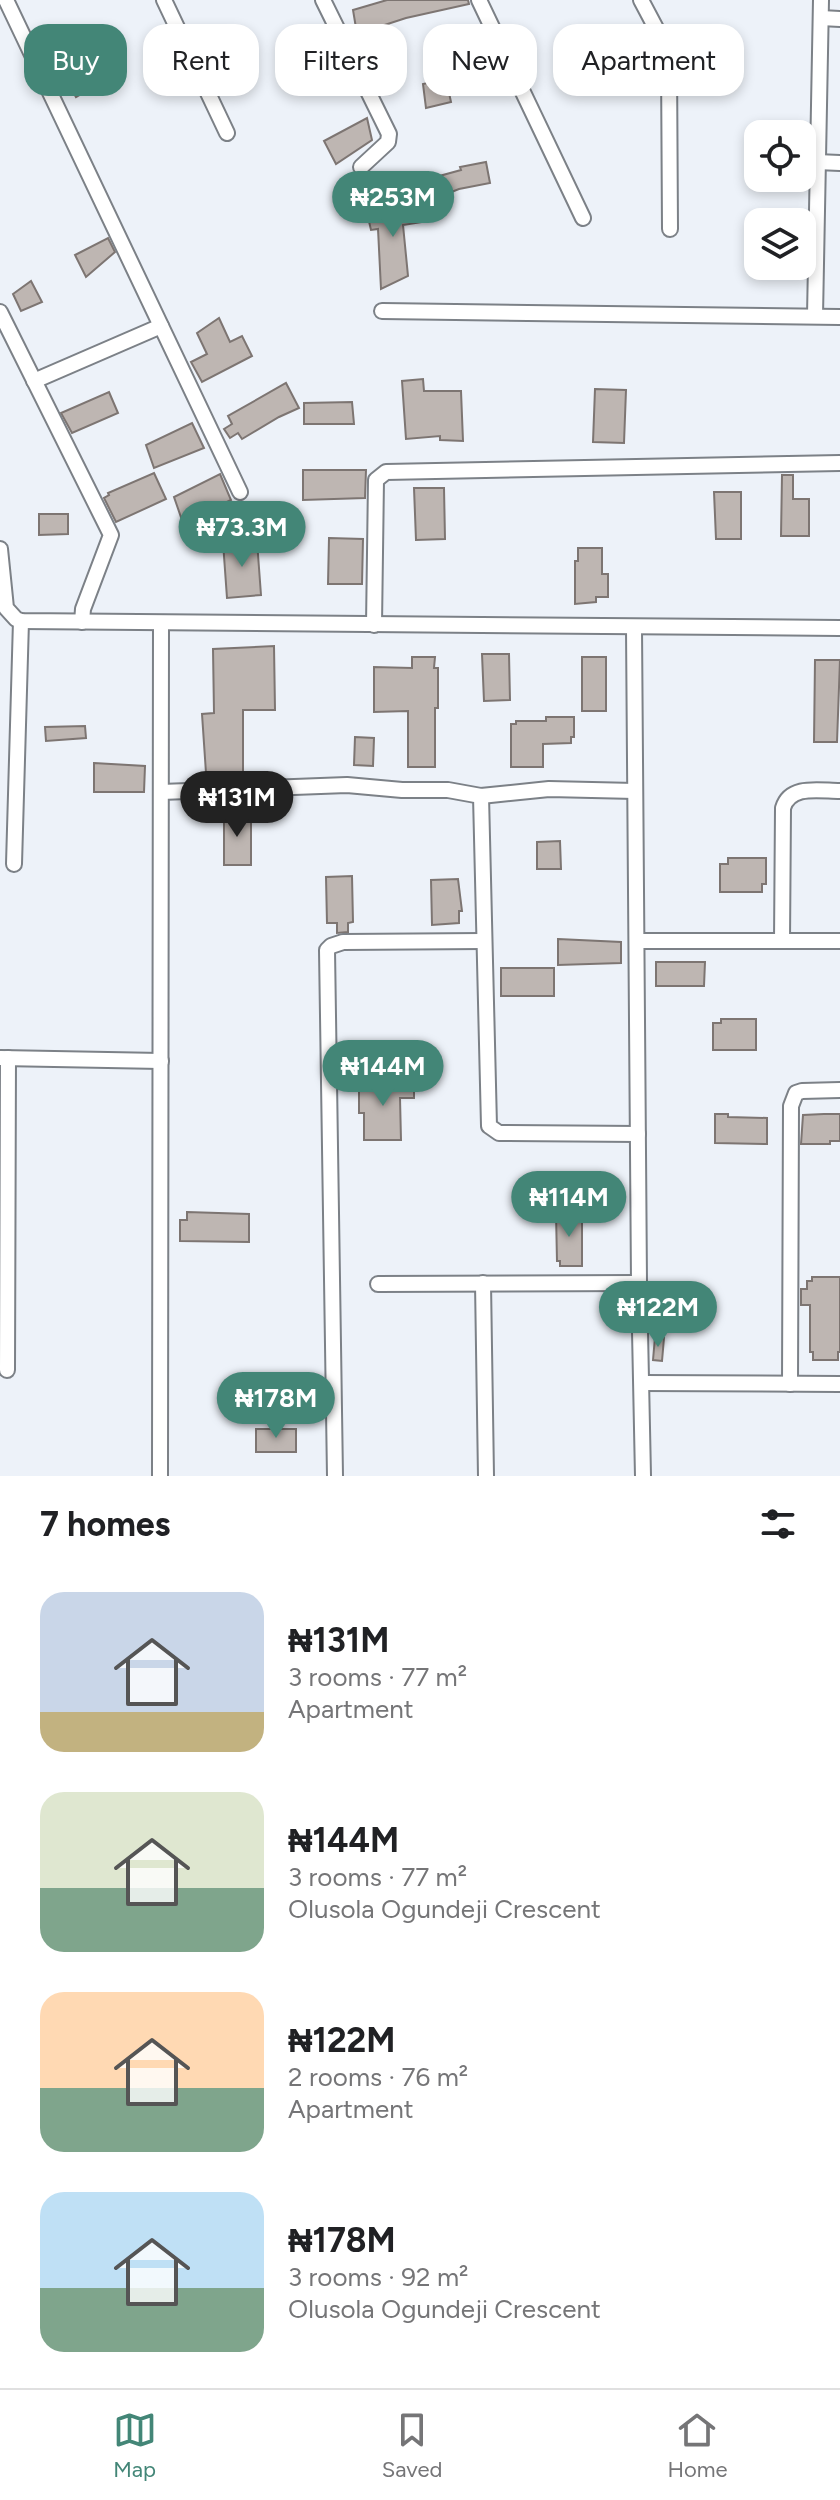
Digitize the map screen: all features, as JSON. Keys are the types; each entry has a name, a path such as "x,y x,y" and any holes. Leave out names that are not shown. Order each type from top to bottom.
{"street":[{"path":"6,0 240,492"},
{"path":"164,0 227,133"},
{"path":"323,0 389,134 388,142 361,167"},
{"path":"479,0 583,218"},
{"path":"641,0 669,61 670,229"},
{"path":"815,316 821,0"},
{"path":"821,18 840,19"},
{"path":"817,162 840,163"},
{"path":"382,311 840,317"},
{"path":"0,312 111,535 83,609 82,622"},
{"path":"34,381 161,326"},
{"path":"374,625 376,480 386,472 840,463"},
{"path":"0,549 3,601 9,612 21,621 840,628"},
{"path":"14,864 21,621"},
{"path":"160,1476 161,623"},
{"path":"634,628 643,1476"},
{"path":"161,792 347,785 448,790 481,796 536,789 635,791"},
{"path":"782,941 785,801 796,792 840,791"},
{"path":"481,796 489,1126 499,1133 638,1134"},
{"path":"335,1476 327,950 343,942 483,941"},
{"path":"637,941 840,941"},
{"path":"7,1370 3,1209 4,1058 161,1061"},
{"path":"790,1384 791,1106 796,1093 802,1091 840,1090"},
{"path":"483,1283 486,1476"},
{"path":"378,1284 639,1283"},
{"path":"642,1383 840,1384"}],"building":[{"path":"387,0 468,0 469,4 388,24 355,24 353,10"},
{"path":"424,96 450,96 451,102 426,108"},
{"path":"367,118 372,140 336,164 324,141"},
{"path":"486,162 490,183 459,189 439,197 432,178 461,170 460,167"},
{"path":"414,200 422,222 403,225 408,276 381,289 378,229 371,230 367,213"},
{"path":"108,238 115,252 86,277 75,255"},
{"path":"31,281 42,302 21,311 13,294"},
{"path":"219,318 230,342 242,336 252,356 202,382 191,362 207,354 197,333"},
{"path":"423,379 424,391 461,391 463,441 440,440 440,436 406,439 402,381"},
{"path":"286,383 299,408 242,439 238,433 230,438 224,429 232,424 228,416"},
{"path":"595,389 626,390 624,443 593,442"},
{"path":"109,392 118,413 72,433 61,413"},
{"path":"352,402 354,424 304,424 304,403"},
{"path":"192,423 204,448 154,468 146,445"},
{"path":"303,470 366,470 365,498 303,500"},
{"path":"154,473 166,499 116,522 104,498 108,493"},
{"path":"220,474 231,500 183,523 174,497"},
{"path":"782,475 793,475 793,499 809,499 809,536 781,536"},
{"path":"414,488 444,488 445,539 416,540"},
{"path":"714,492 741,492 741,539 716,539"},
{"path":"39,514 68,514 68,534 39,535"},
{"path":"329,538 363,539 362,584 328,584"},
{"path":"257,541 261,595 227,598 223,542"},
{"path":"578,548 602,548 602,574 608,574 608,597 596,597 596,602 575,604"},
{"path":"274,646 275,710 243,710 243,773 206,773 202,714 214,713 213,649"},
{"path":"482,654 509,654 510,700 484,701"},
{"path":"412,657 435,657 434,668 438,668 435,767 408,767 408,711 374,712 374,667 412,668"},
{"path":"582,657 606,657 606,711 582,711"},
{"path":"815,660 840,660 837,742 814,742"},
{"path":"546,717 574,717 571,743 543,744 543,767 511,767 511,724 516,724 516,721 546,721"},
{"path":"85,726 86,738 46,741 45,727"},
{"path":"355,737 374,738 373,766 354,765"},
{"path":"94,763 145,766 144,792 94,792"},
{"path":"224,808 251,819 251,865 224,865"},
{"path":"560,841 561,869 537,869 537,842"},
{"path":"728,858 766,858 766,884 762,884 762,892 720,892 720,864 728,864"},
{"path":"352,876 353,922 348,923 348,932 337,933 337,923 327,923 326,877"},
{"path":"458,879 462,911 459,911 459,923 432,925 431,880"},
{"path":"558,939 621,942 621,963 558,965"},
{"path":"656,962 705,962 704,986 656,986"},
{"path":"501,968 554,968 554,996 501,996"},
{"path":"721,1019 756,1019 756,1050 713,1050 713,1023 721,1023"},
{"path":"414,1081 414,1098 400,1098 401,1140 364,1140 364,1113 359,1113 359,1082"},
{"path":"715,1114 767,1118 767,1144 715,1143"},
{"path":"840,1114 840,1141 801,1144 803,1115"},
{"path":"187,1212 249,1214 249,1242 180,1241 180,1220 187,1220"},
{"path":"556,1213 582,1213 582,1266 560,1266 560,1261 557,1261"},
{"path":"812,1277 840,1277 838,1360 813,1360 813,1352 810,1352 810,1305 801,1305 801,1289 807,1289 807,1281 812,1281"},
{"path":"655,1337 664,1338 662,1361 653,1360"},
{"path":"256,1429 296,1429 296,1452 256,1452"}]}
